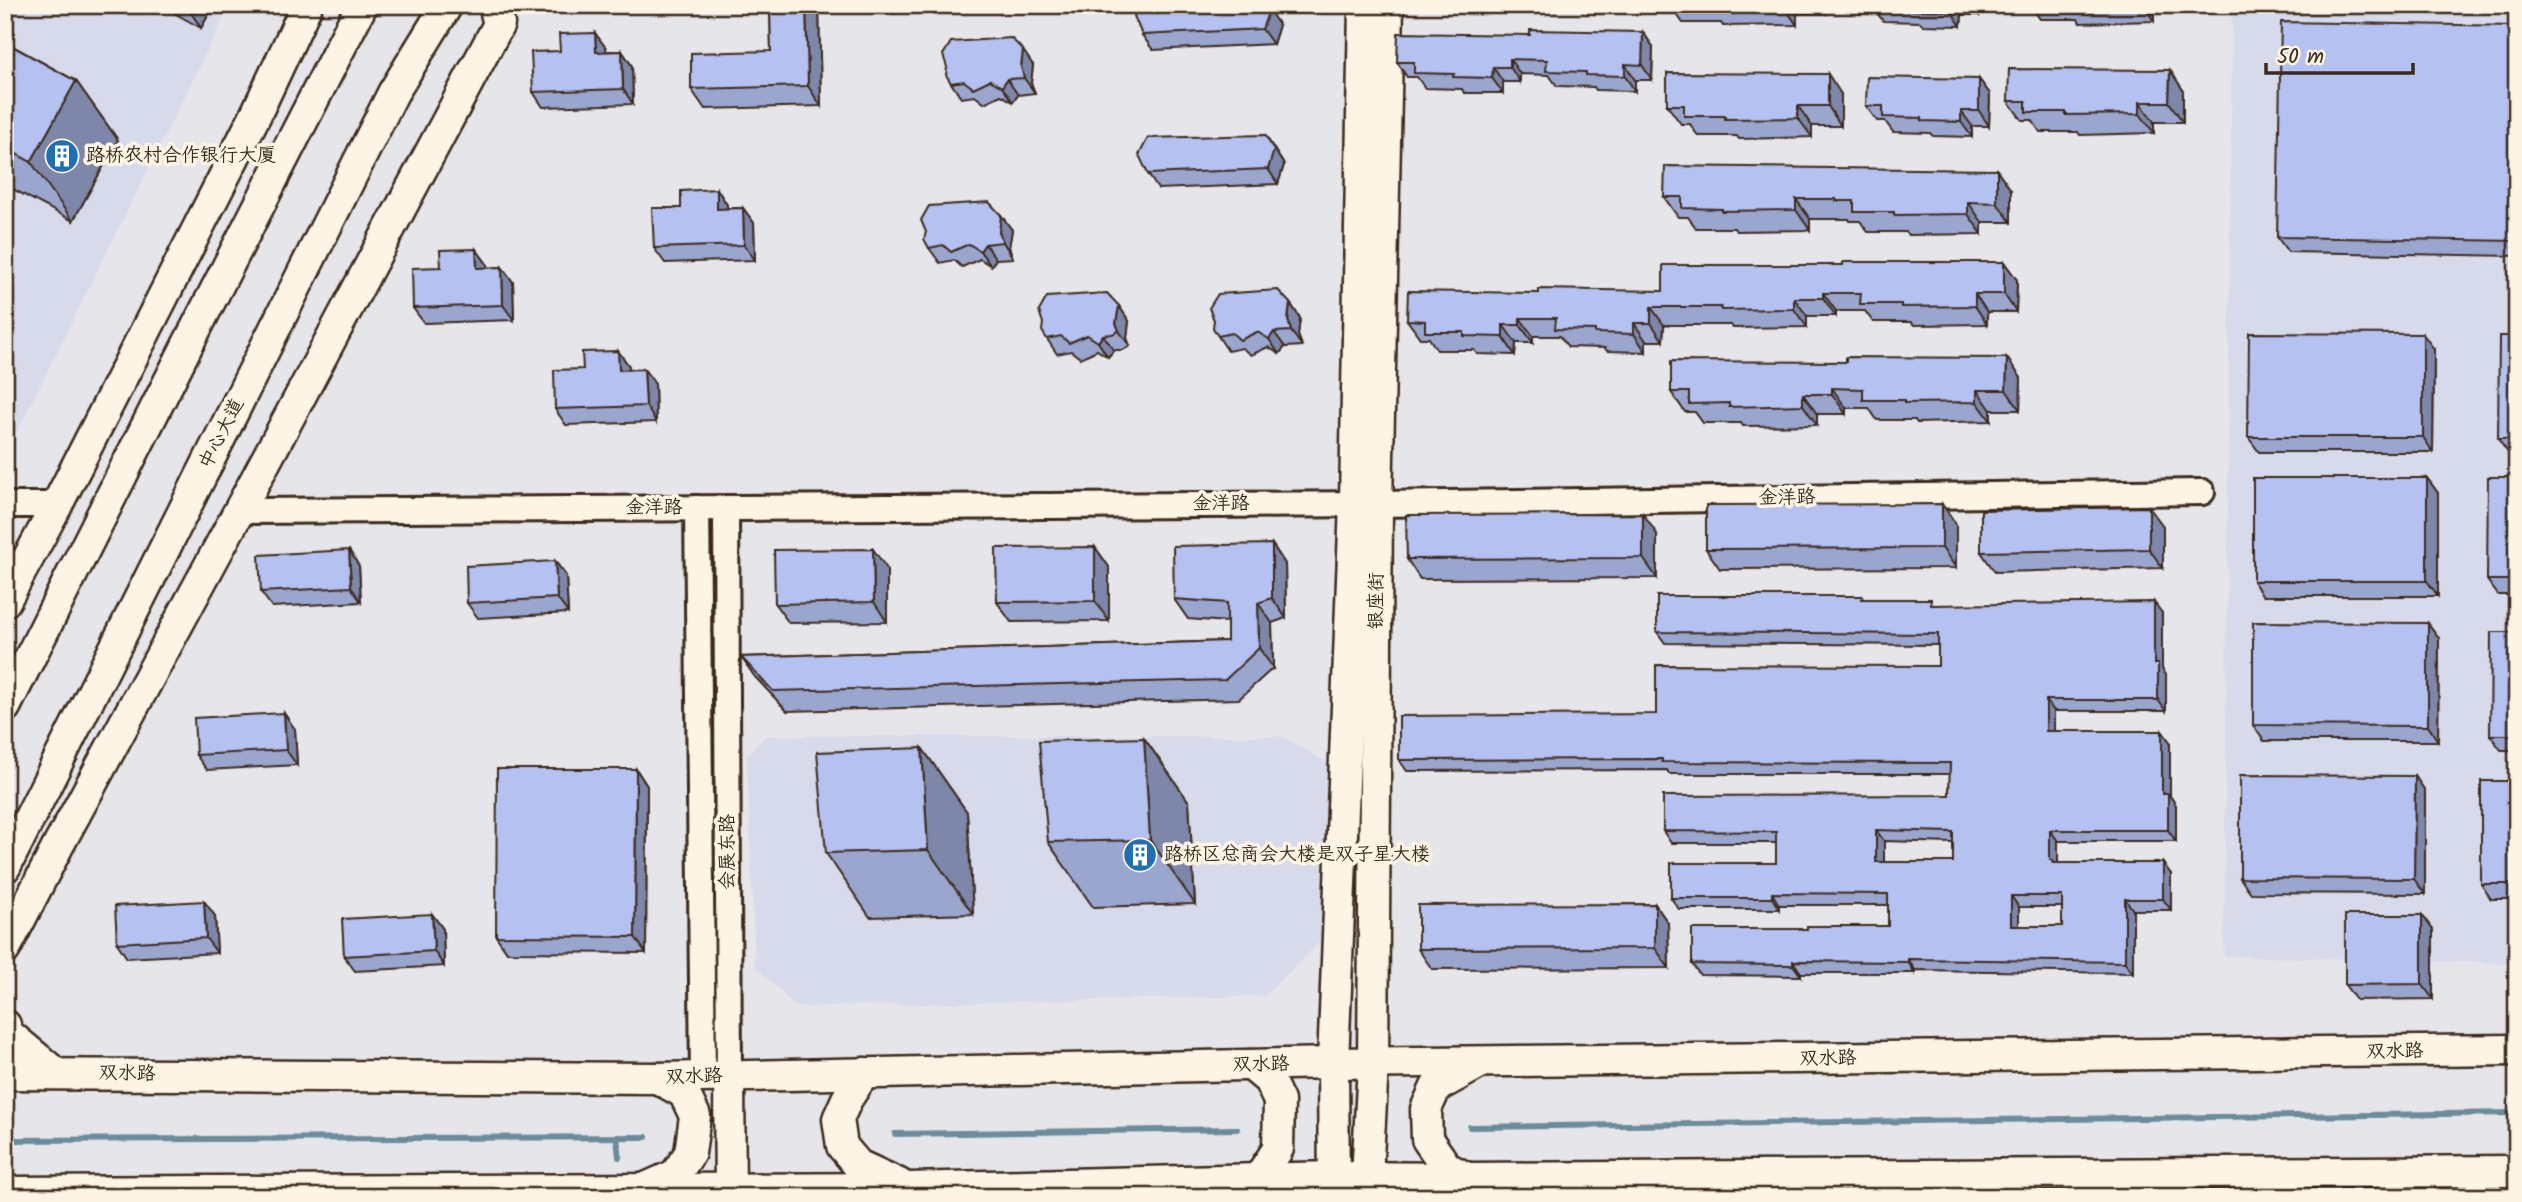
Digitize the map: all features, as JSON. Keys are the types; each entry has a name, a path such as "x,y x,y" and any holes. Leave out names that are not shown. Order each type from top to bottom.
{"main road":[{"path":"5,601 57,505 256,114 307,5"},
{"path":"5,707 362,5"},
{"name":"中心大道","path":"5,867 393,93 447,5"},
{"path":"5,949 499,23 494,5"},
{"name":"银座街","path":"1364,5 1366,504 1373,1064 1366,1188"},
{"name":"银座街","path":"1334,1187 1333,1063 1366,504 1388,5"},
{"path":"5,1025 7,1033 55,1073"},
{"name":"双水路","path":"5,1074 657,1079 1333,1063 2517,1050"},
{"path":"1467,1178 1447,1168 1427,1139 1426,1109 1436,1087 1479,1063"},
{"path":"1251,1065 1269,1080 1279,1101 1278,1149 1258,1179"},
{"path":"863,1073 838,1119 842,1146 858,1165 908,1188"},
{"name":"会展东路","path":"716,1076 716,1193"},
{"path":"642,1190 675,1175 690,1153 695,1116 684,1093 657,1079"},
{"path":"5,1192 642,1190 716,1193 1258,1179 1366,1188 1467,1178 2517,1171"}],"street":[{"name":"金洋路","path":"239,512 1366,504 2202,492"},
{"path":"5,505 57,505"},
{"name":"会展东路","path":"697,508 716,1076"},
{"name":"会展东路","path":"716,1076 726,508"}],"shaded area":[{"path":"5,5 230,5 6,454 5,454"},
{"path":"2232,5 2517,5 2517,963 2224,956"},
{"path":"765,736 1282,736 1329,764 1320,942 1264,996 796,1007 755,965 747,756"}],"building":[{"path":"770,5 806,5 808,86 691,89 691,53 771,51"},
{"path":"1140,5 1265,5 1269,10 1262,29 1142,35 1134,16"},
{"path":"1873,5 1951,5 1951,11 1912,10 1912,7"},
{"path":"2281,22 2517,26 2517,241 2277,237"},
{"path":"1530,30 1643,32 1642,65 1625,64 1625,76 1586,75 1586,72 1546,71 1547,60 1510,59 1510,67 1493,67 1492,78 1414,73 1414,62 1397,62 1398,33 1530,35"},
{"path":"595,33 596,52 622,51 623,89 533,92 531,52 560,51 559,34"},
{"path":"1011,38 1023,50 1021,67 1024,78 1007,79 1002,87 990,80 973,88 964,81 951,83 946,75 947,67 943,55 951,42"},
{"path":"5,42 76,81 31,162 5,148"},
{"path":"2009,69 2170,70 2169,102 2140,102 2140,114 2066,115 2066,112 2026,112 2026,101 2008,101"},
{"path":"1667,73 1828,74 1828,106 1798,106 1798,118 1725,119 1725,116 1684,116 1684,105 1667,105"},
{"path":"1867,77 1979,79 1979,111 1961,111 1961,122 1883,117 1883,106 1866,106"},
{"path":"1265,135 1274,150 1268,169 1148,174 1139,155 1148,138"},
{"path":"1665,166 1997,170 1997,203 1968,202 1968,214 1894,215 1894,212 1854,212 1854,201 1836,199 1796,199 1796,210 1722,211 1682,208 1682,197 1664,197"},
{"path":"717,189 717,209 743,208 744,245 654,248 652,208 681,208 681,191"},
{"path":"989,202 1001,215 999,232 1003,242 985,244 980,251 969,244 951,252 943,245 929,248 924,239 926,232 921,220 929,206"},
{"path":"476,249 477,268 502,267 503,305 413,308 412,268 441,267 440,250"},
{"path":"1843,262 2004,262 2004,294 1975,294 1975,306 1901,307 1901,304 1860,304 1861,293 1823,293 1823,298 1794,298 1794,309 1651,307 1651,323 1634,323 1634,334 1555,329 1556,318 1520,318 1520,325 1503,325 1503,337 1464,336 1464,332 1425,332 1425,321 1407,320 1408,291 1663,291 1663,265 1843,265"},
{"path":"1278,290 1290,303 1288,320 1291,331 1274,332 1269,339 1257,332 1240,340 1232,333 1218,336 1213,328 1214,320 1209,308 1218,294"},
{"path":"1107,293 1119,306 1116,323 1119,331 1103,335 1098,342 1087,335 1069,343 1061,336 1047,339 1042,331 1043,323 1039,311 1047,297"},
{"path":"2249,333 2423,334 2423,437 2248,437"},
{"path":"2499,336 2517,336 2517,439 2498,439"},
{"path":"618,351 619,370 644,369 646,406 555,409 554,370 583,369 582,352"},
{"path":"1846,357 2007,358 2006,390 1977,390 1977,402 1904,403 1904,400 1863,400 1863,389 1832,388 1832,394 1803,394 1803,405 1729,407 1729,403 1689,404 1689,392 1671,392 1671,361 1846,362"},
{"path":"2488,477 2517,477 2517,580 2487,580"},
{"path":"2253,478 2427,478 2427,581 2253,581"},
{"path":"1942,504 1942,548 1706,549 1706,505"},
{"path":"2149,507 2149,549 1981,552 1981,510"},
{"path":"1643,514 1643,558 1407,559 1406,515"},
{"path":"1272,544 1272,598 1258,603 1259,648 1225,680 773,691 741,657 1227,641 1227,603 1174,599 1173,546"},
{"path":"1095,547 1095,601 997,602 996,548"},
{"path":"873,549 874,602 775,604 774,550"},
{"path":"349,550 351,587 261,592 259,555"},
{"path":"555,561 557,598 467,603 466,566"},
{"path":"1657,596 1862,596 1862,599 1931,599 1931,605 2154,602 2154,664 2158,664 2158,700 2046,700 2046,731 2162,731 2162,794 2168,794 2168,830 2050,830 2050,860 2053,860 2053,863 2163,863 2163,899 2125,899 2125,962 1908,959 1908,962 1793,961 1793,965 1692,964 1692,929 1888,926 1888,894 1772,893 1772,898 1671,898 1671,863 1776,863 1776,832 1663,831 1663,796 1949,795 1950,763 1662,762 1662,759 1399,760 1399,716 1656,714 1656,665 1938,666 1938,634 1657,632","holes":["1876,830 1953,832 1953,862 1876,862","2011,896 2062,896 2062,926 2011,926"]},
{"path":"2253,622 2428,623 2428,726 2253,725"},
{"path":"2491,632 2517,632 2517,735 2490,735"},
{"path":"284,713 286,750 196,755 194,718"},
{"path":"1144,738 1150,840 1048,842 1039,741"},
{"path":"922,748 928,850 826,853 817,752"},
{"path":"497,769 636,769 635,937 496,936"},
{"path":"2240,775 2415,776 2414,879 2240,878"},
{"path":"2481,781 2517,781 2517,884 2481,884"},
{"path":"204,901 206,938 117,943 115,906"},
{"path":"1655,904 1655,948 1418,949 1418,905"},
{"path":"432,914 434,951 344,956 342,919"},
{"path":"2345,915 2422,915 2422,984 2345,985"}],"waterway":[{"path":"1470,1127 2517,1113"},
{"path":"895,1134 1237,1129"},
{"path":"617,1137 619,1157"},
{"path":"5,1140 646,1137"}],"place":[{"name":"路桥农村合作银行大厦","path":"62,156"},
{"name":"路桥区总商会大楼是双子星大楼","path":"1140,855"}]}
